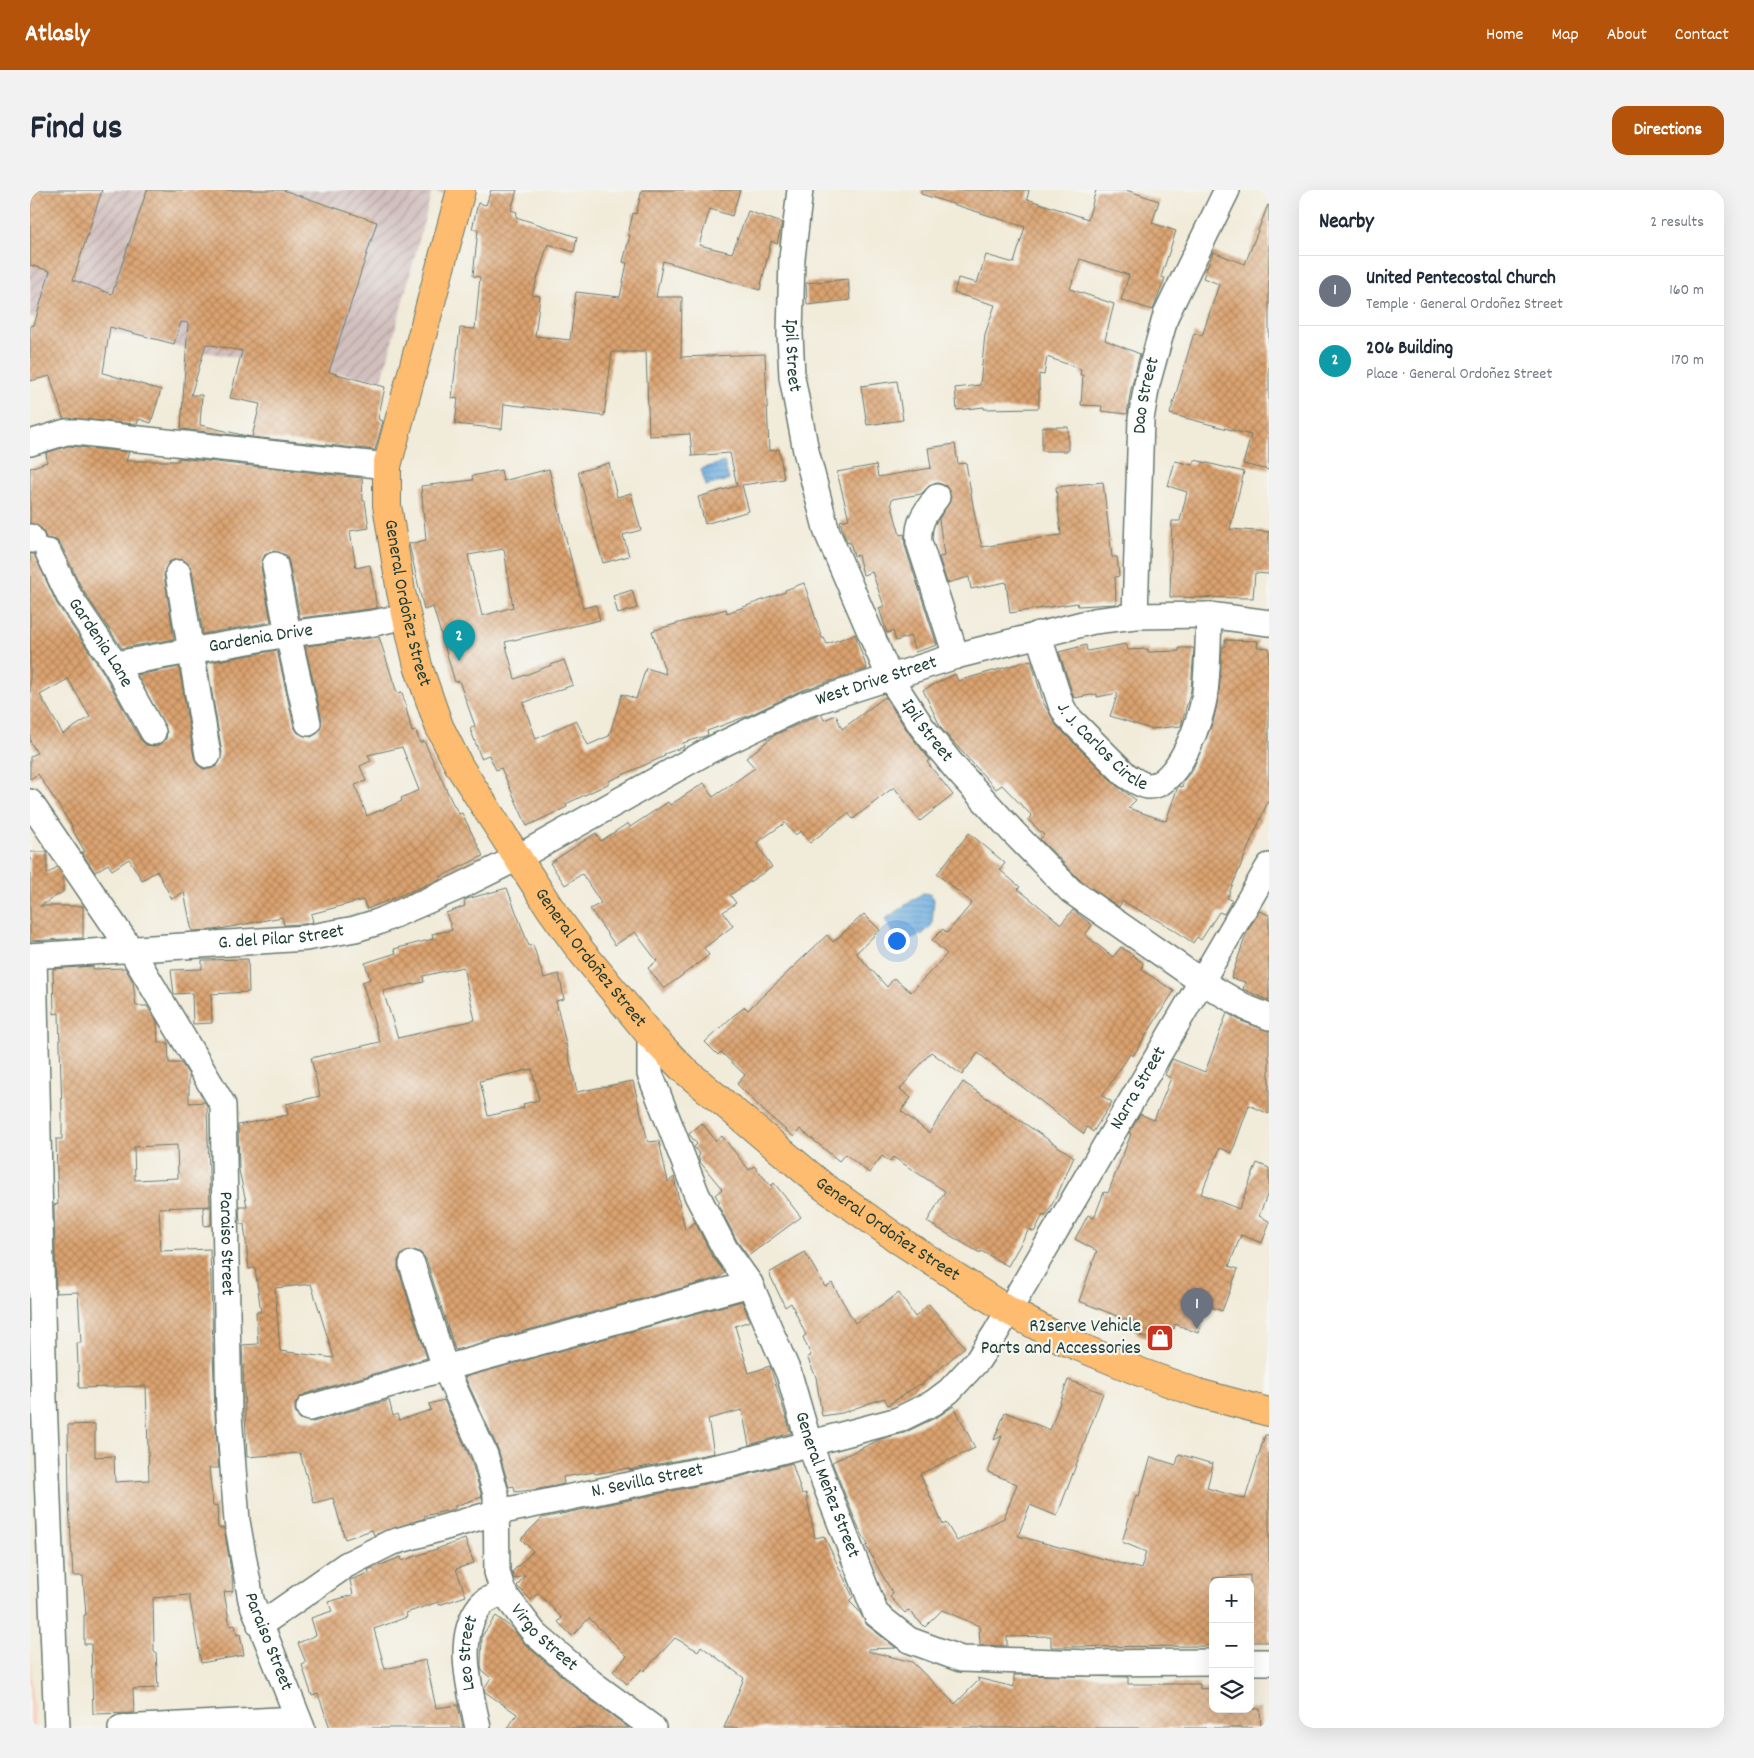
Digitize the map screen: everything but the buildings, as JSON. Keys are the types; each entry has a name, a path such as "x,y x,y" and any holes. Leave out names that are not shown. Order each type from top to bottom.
{"main road":[{"name":"General Ordoñez Street","path":"461,190 387,466 386,492 389,527 406,616 420,673 439,726 460,766 517,858 582,951 650,1035 684,1069 824,1186 902,1242 1009,1311 1066,1341 1140,1372 1198,1393 1269,1412"}],"street":[{"name":"Ipil Street","path":"800,190 792,258 790,334 792,377 806,451 827,532 890,678 922,726 955,768 1013,832 1071,891 1202,982 1247,1008 1269,1018"},
{"name":"Dao Street","path":"1135,616 1141,419 1146,384 1166,315 1228,190"},
{"path":"30,443 66,432 75,432 387,466"},
{"path":"937,498 921,519 917,529 919,542 956,656"},
{"name":"Gardenia Lane","path":"37,543 69,596 115,664 153,732"},
{"path":"275,565 308,723"},
{"path":"178,574 208,755"},
{"name":"West Drive Street","path":"517,858 717,746 804,705 956,656 1094,621 1135,616 1209,615 1269,623"},
{"name":"J. J. Carlos Circle","path":"1038,634 1061,706 1067,716 1128,776 1150,786 1161,783 1171,774 1182,758 1196,727 1205,693 1209,615"},
{"name":"Gardenia Drive","path":"115,664 288,634 374,623 406,616"},
{"name":"Paraiso Street","path":"30,802 131,950 223,1105 229,1415 237,1521 249,1593 300,1723"},
{"name":"G. del Pilar Street","path":"32,956 306,938 355,929 378,922 459,887 517,858"},
{"name":"Narra Street","path":"1009,1311 1269,866"},
{"path":"32,956 37,1399 57,1728"},
{"name":"General Meñez Street","path":"650,1035 650,1074 697,1194 725,1249 750,1284 789,1374 809,1443 876,1614 909,1640 961,1659 1092,1663 1209,1662"},
{"name":"Virgo Street","path":"412,1264 445,1368 485,1455 496,1494 498,1512 497,1572 503,1592 535,1634 592,1683 654,1728"},
{"path":"309,1408 445,1368 750,1284"},
{"name":"N. Sevilla Street","path":"260,1625 346,1565 390,1543 498,1512 736,1463 898,1420 934,1403 949,1391 978,1360 1009,1311"},
{"name":"Leo Street","path":"478,1728 465,1662 469,1630 480,1606 503,1592"},
{"path":"1254,1662 1269,1662"},
{"path":"121,1728 300,1723"}],"shaded area":[{"path":"30,190 455,190 453,197 432,191 382,380 203,352 72,323 49,322 30,317"},
{"path":"30,1646 35,1728 30,1728"}],"water":[{"path":"724,462 729,480 706,486 701,469"},
{"path":"923,893 930,894 934,899 932,925 922,935 897,942 885,919"}],"place":[{"name":"206 Building","path":"459,661"},
{"name":"United Pentecostal Church","path":"1197,1329"},
{"name":"R2serve Vehicle Parts and Accessories","path":"1160,1338"}]}
